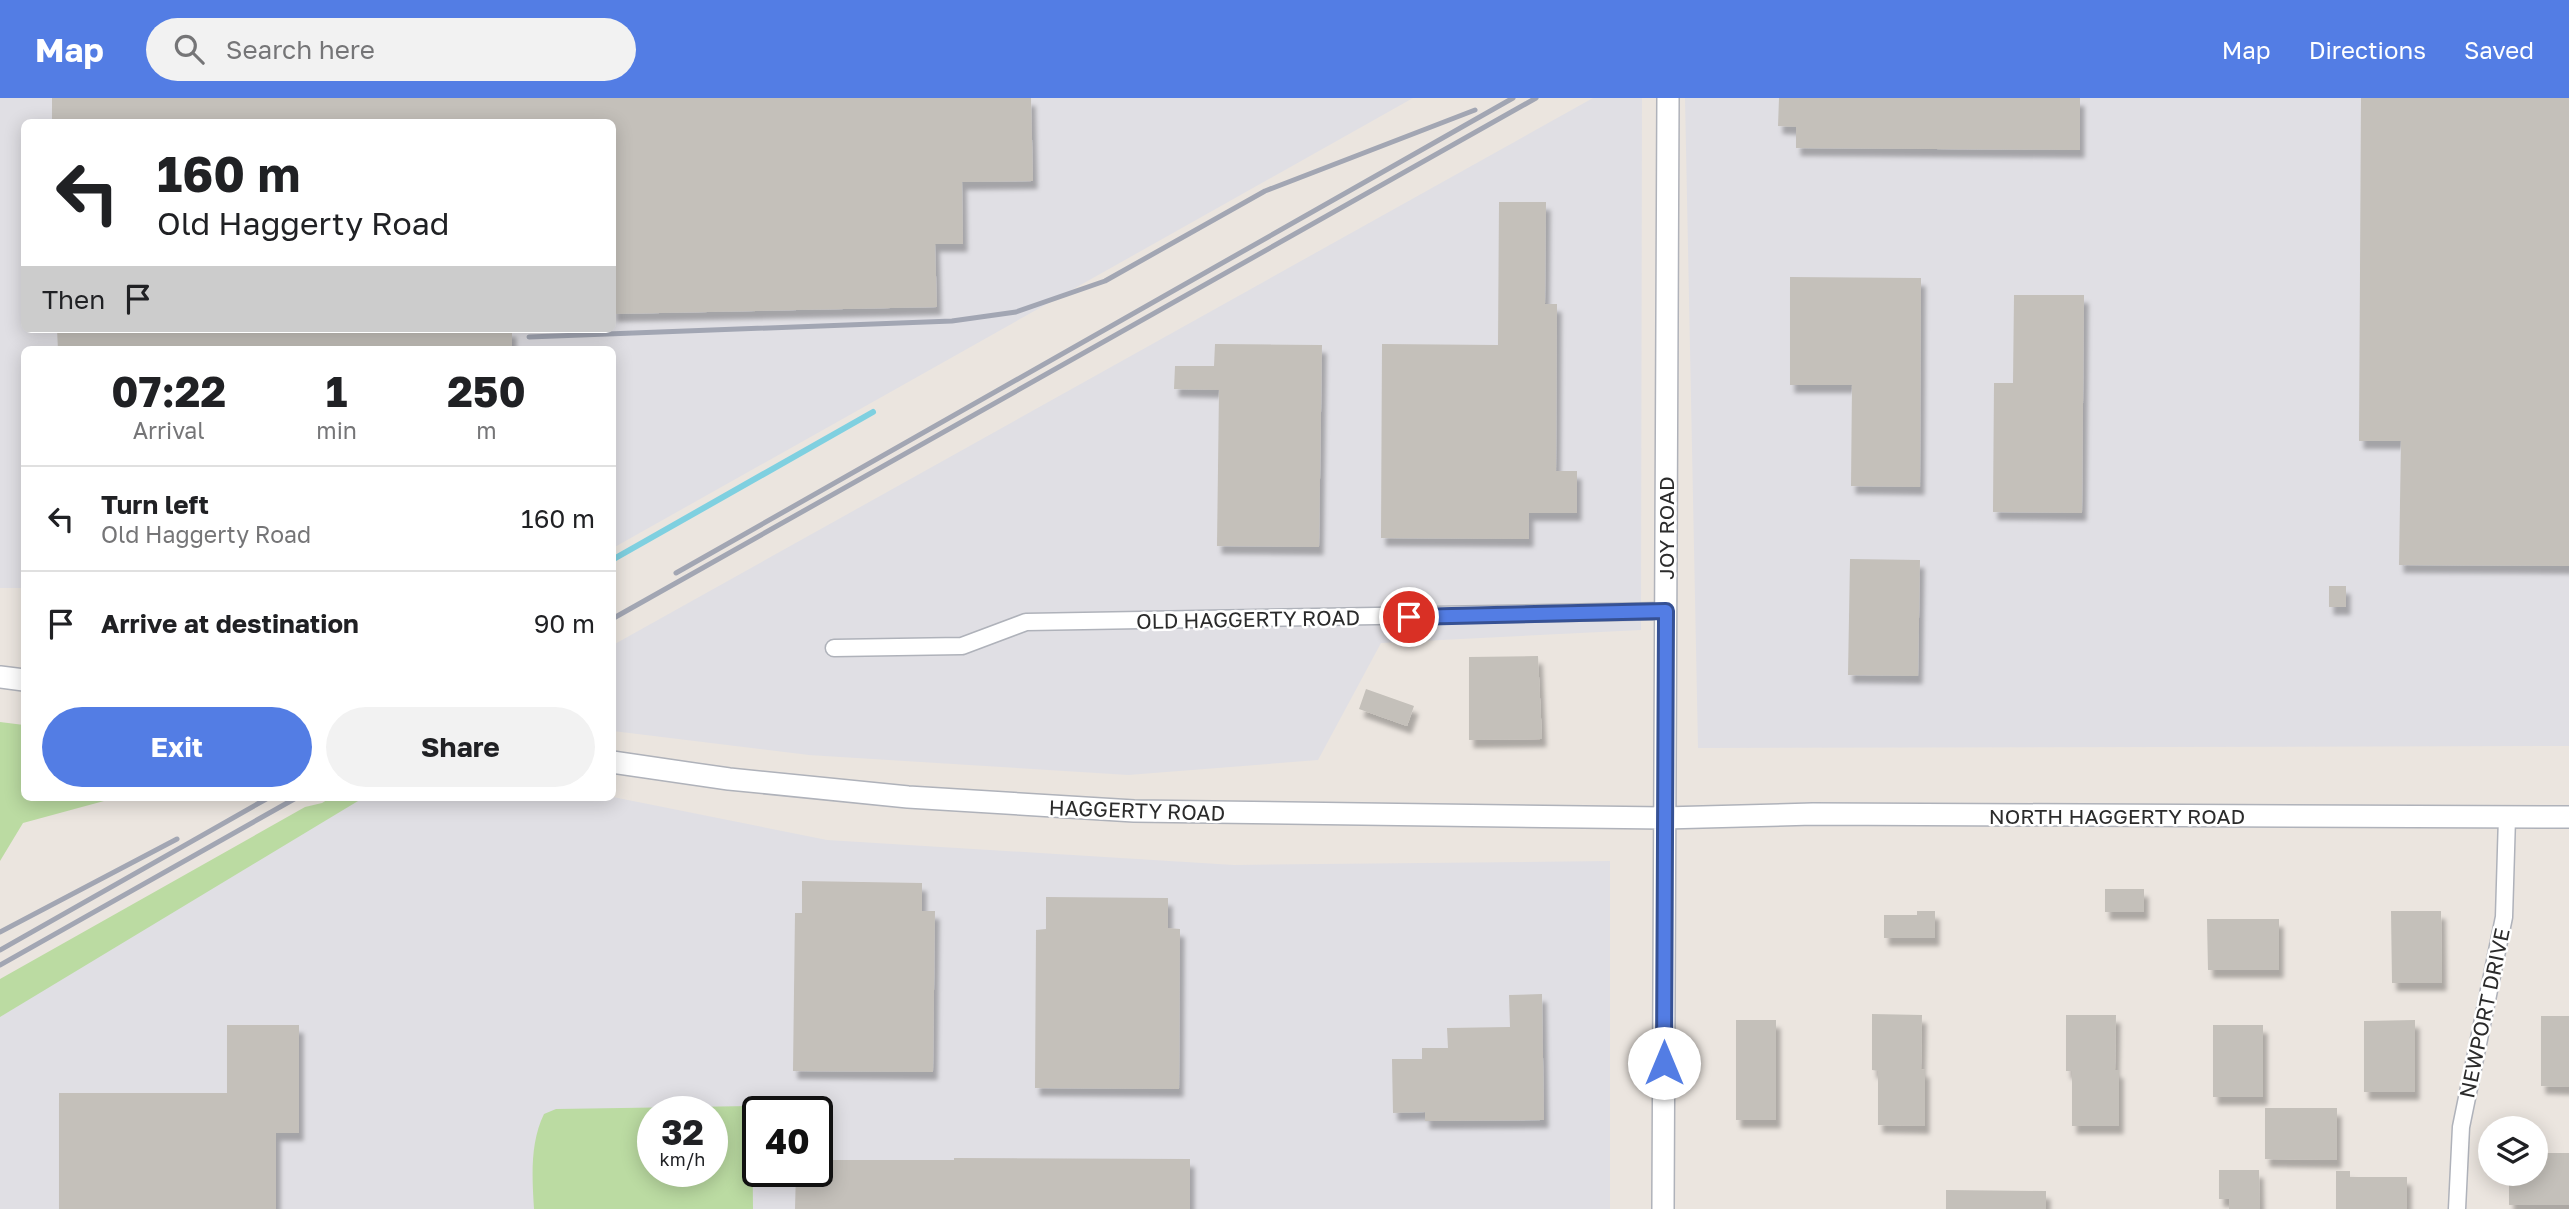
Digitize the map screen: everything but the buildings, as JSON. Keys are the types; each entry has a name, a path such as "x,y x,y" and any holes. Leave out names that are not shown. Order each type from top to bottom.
{"main road":[{"name":"JOY ROAD","path":"1663,1209 1668,98"},
{"path":"0,677 21,680"},
{"name":"HAGGERTY ROAD","path":"616,763 729,779 1004,805 1214,813 1664,818"},
{"name":"NORTH HAGGERTY ROAD","path":"1664,818 1813,814 2569,817"}],"street":[{"name":"OLD HAGGERTY ROAD","path":"834,648 962,646 1026,622 1666,611"},
{"name":"NEWPORT DRIVE","path":"2457,1209 2461,1127 2504,917 2507,817"}],"shaded area":[{"path":"0,98 1413,98 616,546 616,346 21,346 21,588 0,588"},
{"path":"1593,98 1642,98 1641,630 1381,643 1318,760 1128,775 809,755 616,731 616,643"},
{"path":"1685,98 2569,98 2569,746 1698,748"},
{"path":"616,798 827,840 1234,865 1610,861 1610,1209 0,1209 0,999 339,801 616,801"}],"green space":[{"path":"0,722 21,725 21,801 104,801 23,823 0,861"},
{"path":"358,801 0,1017 0,979 305,807"},
{"path":"728,1106 742,1106 742,1187 753,1187 753,1209 534,1209 534,1148 544,1114 556,1109 637,1108 637,1187 728,1187"}],"waterway":[{"path":"616,558 873,412"}],"railway":[{"path":"676,573 1513,98"},
{"path":"616,617 1536,98"},
{"path":"529,337 952,321 1016,312 1105,281 1265,191 1475,110"},
{"path":"0,950 263,801"},
{"path":"0,965 291,801"},
{"path":"0,932 177,839"}],"route":[{"path":"1409,617 1666,611 1664,1063"}]}
